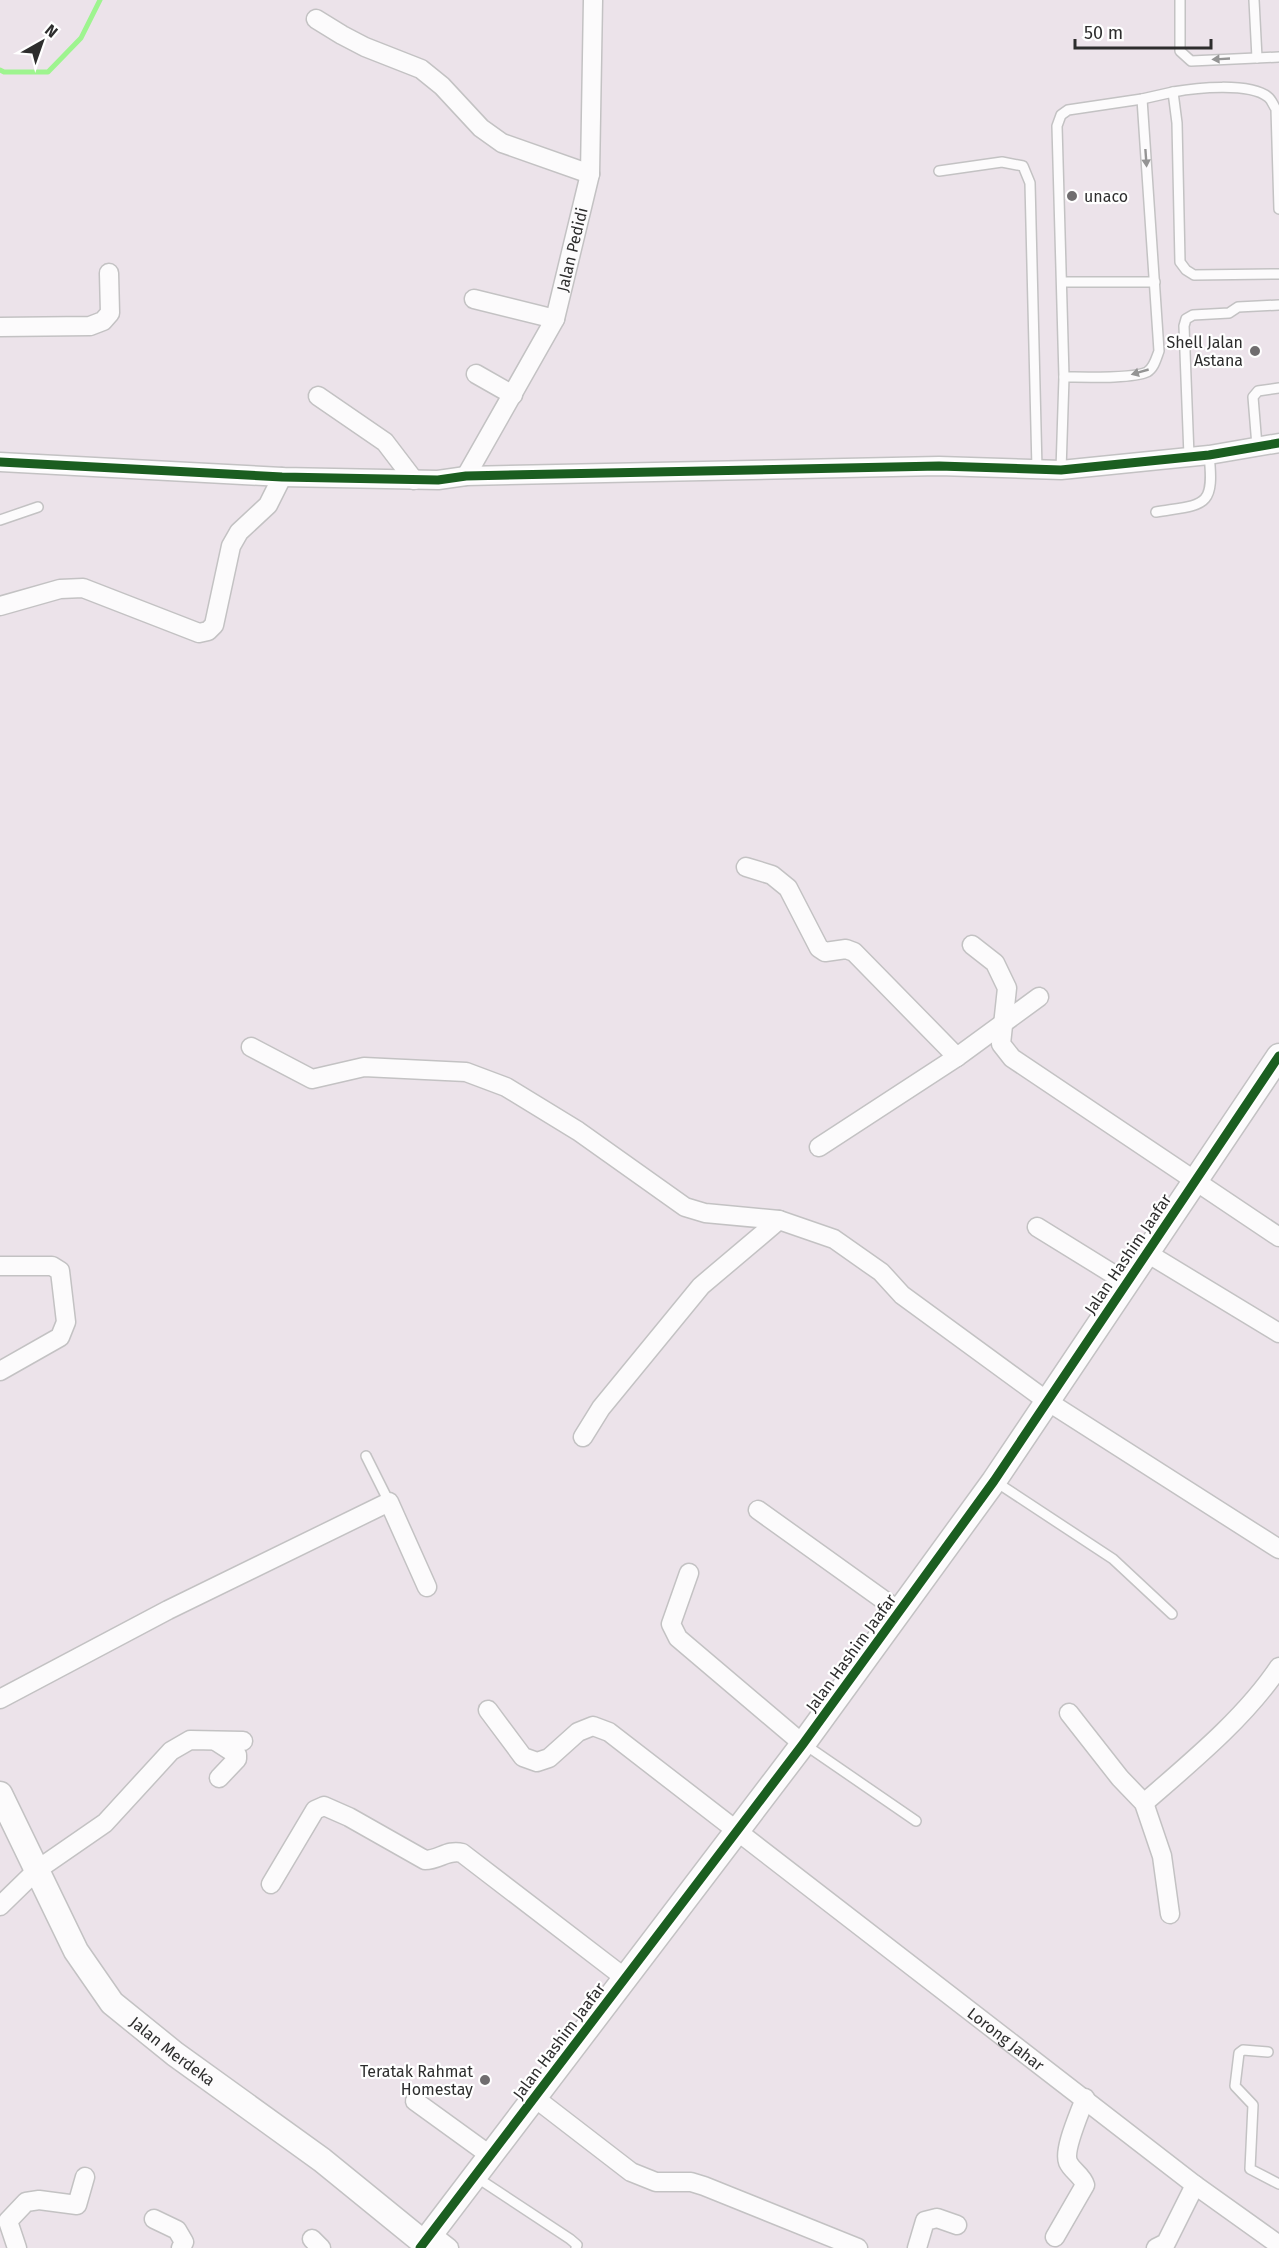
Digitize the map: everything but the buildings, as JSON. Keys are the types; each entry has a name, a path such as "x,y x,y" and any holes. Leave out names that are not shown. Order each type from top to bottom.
{"street":[{"name":"Jalan Pedidi","path":"466,476 555,319 590,174 593,0"},
{"path":"316,19 357,43 421,69 442,86 481,128 502,143 590,174"},
{"path":"0,327 90,326 103,321 110,313 109,273"},
{"path":"474,299 555,319"},
{"path":"476,374 513,395"},
{"path":"318,396 385,442 414,480"},
{"path":"0,462 282,477 438,480 466,476 939,466 1061,470 1209,455 1279,443"},
{"path":"0,606 60,589 83,588 199,633 208,631 214,625 231,546 239,532 268,505 282,477"},
{"path":"746,867 772,875 789,888 819,948 825,952 846,949 854,952 957,1057"},
{"path":"972,945 995,963 1007,988 1001,1044 1012,1058 1279,1237"},
{"path":"819,1147 957,1057 1040,997"},
{"path":"251,1047 312,1079 364,1067 466,1072 506,1087 569,1125 685,1207 705,1213 778,1220 834,1239 882,1272 902,1295 1047,1401 1279,1549"},
{"name":"Jalan Hashim Jaafar","path":"424,2241 803,1744 994,1480 1279,1056"},
{"path":"583,1437 601,1408 701,1286 778,1220"},
{"path":"1037,1227 1126,1282"},
{"path":"1147,1253 1279,1333"},
{"path":"0,1266 52,1266 60,1271 66,1322 60,1337 0,1371"},
{"path":"0,1699 177,1606 388,1502 428,1587"},
{"path":"758,1510 899,1611"},
{"path":"688,1573 671,1624 678,1638 803,1744"},
{"path":"1144,1803 1202,1752 1279,1667"},
{"name":"Lorong Jahar","path":"488,1710 523,1757 537,1762 549,1758 578,1732 593,1726 609,1732 1195,2185 1279,2246"},
{"path":"1069,1713 1119,1778 1144,1803 1162,1856 1170,1914"},
{"path":"0,1906 37,1870 105,1823 171,1751 190,1740 243,1742"},
{"path":"217,1742 237,1755 237,1759 219,1778"},
{"name":"Jalan Merdeka","path":"0,1794 76,1951 112,2003 123,2014 321,2160 424,2241"},
{"path":"272,1884 315,1810 324,1806 349,1817 425,1860 434,1860 455,1851 462,1853 625,1977"},
{"path":"535,2098 630,2172 656,2182 691,2182 704,2186 858,2248"},
{"path":"1055,2237 1085,2185 1082,2178 1069,2164 1067,2153 1085,2098"},
{"path":"415,2101 491,2156"},
{"path":"17,2248 4,2219 26,2202 39,2200 77,2205 85,2177"},
{"path":"1156,2248 1166,2243 1195,2185"},
{"path":"917,2248 925,2221 937,2218 957,2224"},
{"path":"154,2219 177,2230 184,2242 181,2248"},
{"path":"424,2241 449,2248"}],"lane":[{"path":"1180,0 1180,51 1185,58 1191,61 1279,57"},
{"path":"1254,0 1257,58"},
{"path":"1061,470 1064,377 1063,282 1057,126 1061,115 1068,110 1209,87 1261,93 1270,98 1276,110 1279,209"},
{"path":"1173,93 1177,123 1180,262 1185,270 1194,275 1279,274"},
{"path":"1064,377 1135,375 1147,372 1154,365 1159,351 1142,99"},
{"path":"939,171 1002,162 1023,166 1030,183 1037,469"},
{"path":"1063,282 1155,282"},
{"path":"1189,456 1184,326 1186,319 1193,315 1228,313 1238,307 1279,305"},
{"path":"1257,446 1253,397 1258,391 1279,388"},
{"path":"1156,512 1194,506 1209,496 1212,477 1209,455"},
{"path":"0,520 38,507"},
{"path":"366,1456 388,1502"},
{"path":"994,1480 1113,1559 1172,1614"},
{"path":"803,1744 916,1821"},
{"path":"1268,2052 1244,2050 1239,2054 1235,2086 1253,2105 1250,2169 1279,2184"},
{"path":"474,2176 558,2231 577,2246 576,2248"}],"waterway":[{"path":"0,70 4,72 48,72 81,38 100,0"}],"cycle path":[{"path":"0,462 282,477 438,480 466,476 939,466 1061,470 1209,455 1279,443"},
{"path":"420,2248 803,1744 994,1481 1279,1056"}],"place":[{"name":"unaco","path":"1072,196"},
{"name":"Shell Jalan Astana","path":"1255,351"},
{"name":"Teratak Rahmat Homestay","path":"485,2080"}]}
